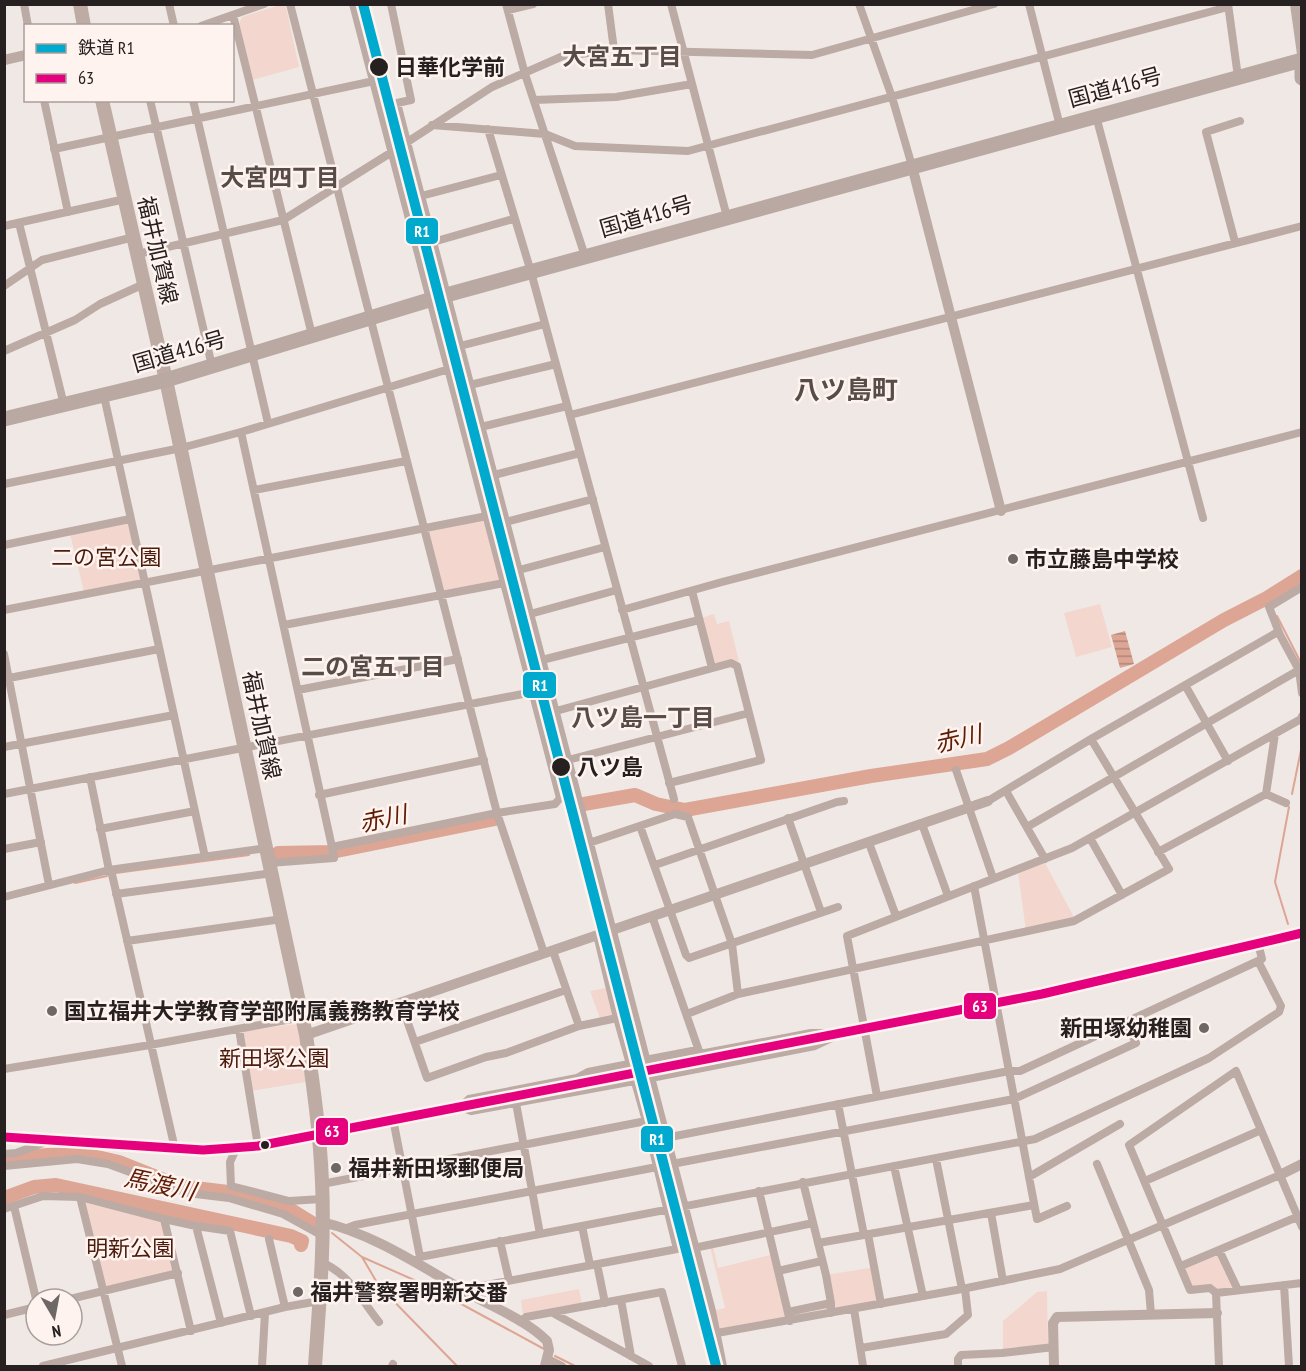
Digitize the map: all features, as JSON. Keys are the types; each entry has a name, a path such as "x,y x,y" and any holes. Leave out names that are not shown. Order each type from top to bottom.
{"highway":[{"name":"国道416号","path":"4,419 166,380 446,295 1302,60"},
{"path":"1302,70 1302,78"}],"main road":[{"path":"80,4 84,24"},
{"name":"福井加賀線","path":"102,102 181,448 303,1017 319,1135 322,1184 316,1361"}],"street":[{"path":"24,4 28,24"},
{"path":"169,4 174,24"},
{"path":"207,24 264,4"},
{"path":"290,4 498,813 579,1026"},
{"path":"332,847 498,813 555,804 560,798 353,4"},
{"path":"390,4 411,100 397,103 645,1060 654,1074 665,1138 717,1333 723,1366"},
{"path":"532,4 507,7 525,74 585,256"},
{"path":"608,4 614,50"},
{"path":"671,4 727,217"},
{"path":"859,4 892,97 912,166 1001,511"},
{"path":"138,254 283,219 492,87 563,56 614,50 812,55 994,4"},
{"path":"1029,4 1060,126"},
{"path":"1295,4 1302,54"},
{"path":"432,125 545,134 575,146 688,151 1228,6 1238,77"},
{"path":"233,15 312,335"},
{"path":"4,60 24,55"},
{"path":"54,149 313,96 374,81"},
{"path":"534,100 616,97 692,84"},
{"path":"44,102 68,212"},
{"path":"150,102 212,366"},
{"path":"194,102 268,423"},
{"path":"1096,116 1203,518"},
{"path":"1235,242 1206,132 1240,121"},
{"path":"488,129 513,219 531,272 674,799"},
{"path":"421,196 501,175"},
{"path":"4,226 125,199"},
{"path":"433,242 513,219"},
{"path":"19,223 64,405"},
{"path":"570,415 1302,226"},
{"path":"4,285 42,261 134,237"},
{"path":"4,351 47,333 144,284"},
{"path":"460,346 545,324"},
{"path":"470,386 556,364"},
{"path":"4,484 181,448 449,369"},
{"path":"104,396 205,857"},
{"path":"481,427 567,406"},
{"path":"116,894 334,858 241,432"},
{"path":"622,610 1302,432"},
{"path":"494,475 580,453"},
{"path":"254,490 406,460"},
{"path":"506,522 592,499"},
{"path":"4,610 487,516"},
{"path":"4,545 130,519"},
{"path":"519,570 605,547"},
{"path":"284,625 504,583"},
{"path":"1302,587 1269,607 1280,635 1299,670 1302,693"},
{"path":"530,614 617,590"},
{"path":"692,591 712,668"},
{"path":"542,660 699,620"},
{"path":"306,1035 969,809 1006,791 1091,739 1276,633 1280,635"},
{"path":"9,678 159,649"},
{"path":"4,654 49,885"},
{"path":"298,690 458,659"},
{"path":"556,711 731,663 737,666 761,760 669,783"},
{"path":"1027,827 1299,670"},
{"path":"1185,685 1228,760"},
{"path":"4,794 533,692"},
{"path":"568,760 749,713"},
{"path":"4,747 174,715"},
{"path":"877,1096 847,936 1072,848 1275,734 1301,719 1302,716"},
{"path":"1266,794 1275,734"},
{"path":"687,1014 738,994 1074,921 1169,869 1091,739"},
{"path":"319,795 484,760"},
{"path":"956,770 993,878"},
{"path":"90,777 100,829 175,1149"},
{"path":"1006,791 1045,859"},
{"path":"1266,794 1286,803"},
{"path":"1158,852 1266,794"},
{"path":"655,865 844,801"},
{"path":"100,829 195,811"},
{"path":"589,843 675,814 688,817 732,944 738,994"},
{"path":"788,819 821,912"},
{"path":"922,824 948,896"},
{"path":"640,826 689,958 838,907"},
{"path":"1090,838 1122,895"},
{"path":"4,849 41,842"},
{"path":"869,843 896,916"},
{"path":"4,897 110,870 267,848"},
{"path":"974,886 1037,1220 1067,1206"},
{"path":"652,916 699,1051"},
{"path":"127,941 282,919"},
{"path":"654,1074 997,1003 1302,933"},
{"path":"468,1293 476,1287 508,1280 677,1249 646,1121 630,1078 629,1064 597,935"},
{"path":"665,1138 1009,1071 1020,1071 1262,959 1258,943"},
{"path":"417,1259 803,1182 1035,1139 1209,1058 1279,1012 1281,1006 1258,961"},
{"path":"415,1041 566,990"},
{"path":"401,1003 427,1078 486,1057 506,1053 579,1026 617,1018"},
{"path":"4,1069 303,1017"},
{"path":"672,1164 1014,1099 1136,1044 1126,1022"},
{"path":"239,1029 258,1146"},
{"path":"645,1060 699,1051 705,1053 812,1033 840,1034"},
{"path":"459,1107 469,1099 577,1078 588,1072 629,1064"},
{"path":"1219,1366 1216,1293 1210,1288 1190,1290 1129,1145 1236,1071 1302,1227"},
{"path":"459,1107 471,1112 630,1078"},
{"path":"4,1137 175,1149 236,1149 630,1078"},
{"path":"516,1103 540,1234"},
{"path":"838,1104 881,1304"},
{"path":"393,1119 412,1214 417,1259"},
{"path":"322,1184 646,1121"},
{"path":"1029,1177 1120,1124"},
{"path":"1145,1181 1261,1130"},
{"path":"4,1154 49,1140"},
{"path":"236,1149 230,1162 231,1186 289,1202 322,1199"},
{"path":"4,1166 77,1159 108,1164 187,1193 229,1198 322,1228 347,1228 657,1167"},
{"path":"861,1348 946,1334 968,1315 936,1159"},
{"path":"1097,1164 1149,1290 1151,1314"},
{"path":"717,1333 831,1308 854,1309 1060,1269 1302,1164"},
{"path":"894,1166 923,1296"},
{"path":"803,1182 831,1308"},
{"path":"759,1191 789,1316"},
{"path":"32,1287 9,1208 42,1196 80,1197 164,1219 230,1231 251,1316"},
{"path":"80,1197 122,1366"},
{"path":"818,1243 1034,1205"},
{"path":"991,1213 1003,1281"},
{"path":"1181,1266 1297,1217"},
{"path":"164,1219 191,1331"},
{"path":"694,1248 813,1222"},
{"path":"196,1226 221,1323"},
{"path":"582,1226 605,1303"},
{"path":"347,1228 417,1259 468,1293 520,1322 548,1341 547,1363 562,1366"},
{"path":"269,1239 285,1307"},
{"path":"500,1241 508,1280"},
{"path":"1219,1250 1238,1290"},
{"path":"778,1271 822,1261"},
{"path":"321,1262 340,1272 356,1289 379,1322"},
{"path":"84,1296 178,1274"},
{"path":"1216,1293 1302,1283"},
{"path":"1284,1285 1289,1366"},
{"path":"520,1322 526,1317 662,1292 682,1366"},
{"path":"621,1300 631,1356"},
{"path":"43,1366 285,1307 319,1304"},
{"path":"854,1309 863,1366"},
{"path":"4,1315 24,1310"},
{"path":"262,1366 265,1313"},
{"path":"552,1313 649,1366"},
{"path":"1054,1366 1053,1323 1057,1317 1217,1313"},
{"path":"958,1366 958,1359 961,1355 1054,1347"}],"green space":[{"path":"280,5 286,7 299,67 252,80 239,24 242,17"},
{"path":"487,516 504,583 441,595 424,529"},
{"name":"二の宮公園","path":"129,523 142,580 84,592 70,534"},
{"path":"1100,604 1112,647 1076,657 1064,613"},
{"path":"714,614 717,624 729,621 739,661 712,668 701,618"},
{"path":"1045,863 1075,919 1026,931 1018,872"},
{"path":"610,987 617,1018 601,1021 590,991"},
{"name":"新田塚公園","path":"297,1024 306,1082 251,1091 243,1031"},
{"name":"明新公園","path":"80,1197 164,1219 178,1273 103,1291"},
{"path":"713,1246 718,1268 774,1254 790,1321 717,1333 712,1311 725,1308 710,1247"},
{"path":"1219,1250 1238,1290 1190,1290 1181,1266"},
{"path":"875,1267 881,1304 831,1313 826,1275"},
{"path":"579,1289 582,1304 523,1315 521,1300"},
{"path":"1047,1291 1047,1345 1003,1350 1003,1321 1037,1292"}],"shaded area":[{"path":"1125,631 1134,664 1120,668 1111,635"}],"waterway":[{"name":"赤川","path":"584,804 635,795 656,804 685,810 871,776 987,759 1302,576"},
{"path":"1277,616 1302,665"},
{"path":"1292,794 1302,745"},
{"path":"1288,924 1275,882 1289,807"},
{"name":"赤川","path":"278,853 332,852 495,819"},
{"path":"116,873 249,855"},
{"path":"75,883 107,876"},
{"path":"4,1160 84,1154 119,1162 179,1186 244,1194 291,1210 312,1223"},
{"name":"馬渡川","path":"4,1198 34,1187 56,1185 291,1236 302,1241 301,1245"},
{"path":"332,1233 362,1257 379,1286 457,1366"},
{"path":"362,1257 430,1287 544,1349"},
{"path":"555,1356 575,1366"}],"tunnel":[{"path":"626,1075 656,1069"}],"rail line":[{"name":"R1","path":"363,4 716,1366"}],"transit line":[{"name":"63","path":"4,1137 203,1150 258,1146 1042,994 1302,933"}],"place":[{"name":"日華化学前","path":"379,67"},
{"name":"市立藤島中学校","path":"1013,559"},
{"name":"八ツ島","path":"561,767"},
{"name":"国立福井大学教育学部附属義務教育学校","path":"52,1011"},
{"name":"新田塚幼稚園","path":"1204,1028"},
{"name":"福井新田塚郵便局","path":"336,1168"},
{"name":"福井警察署明新交番","path":"298,1292"}],"district":[{"name":"大宮五丁目","path":"622,57"},
{"name":"大宮四丁目","path":"280,178"},
{"name":"八ツ島町","path":"846,390"},
{"name":"二の宮五丁目","path":"373,667"},
{"name":"八ツ島一丁目","path":"643,718"}]}
